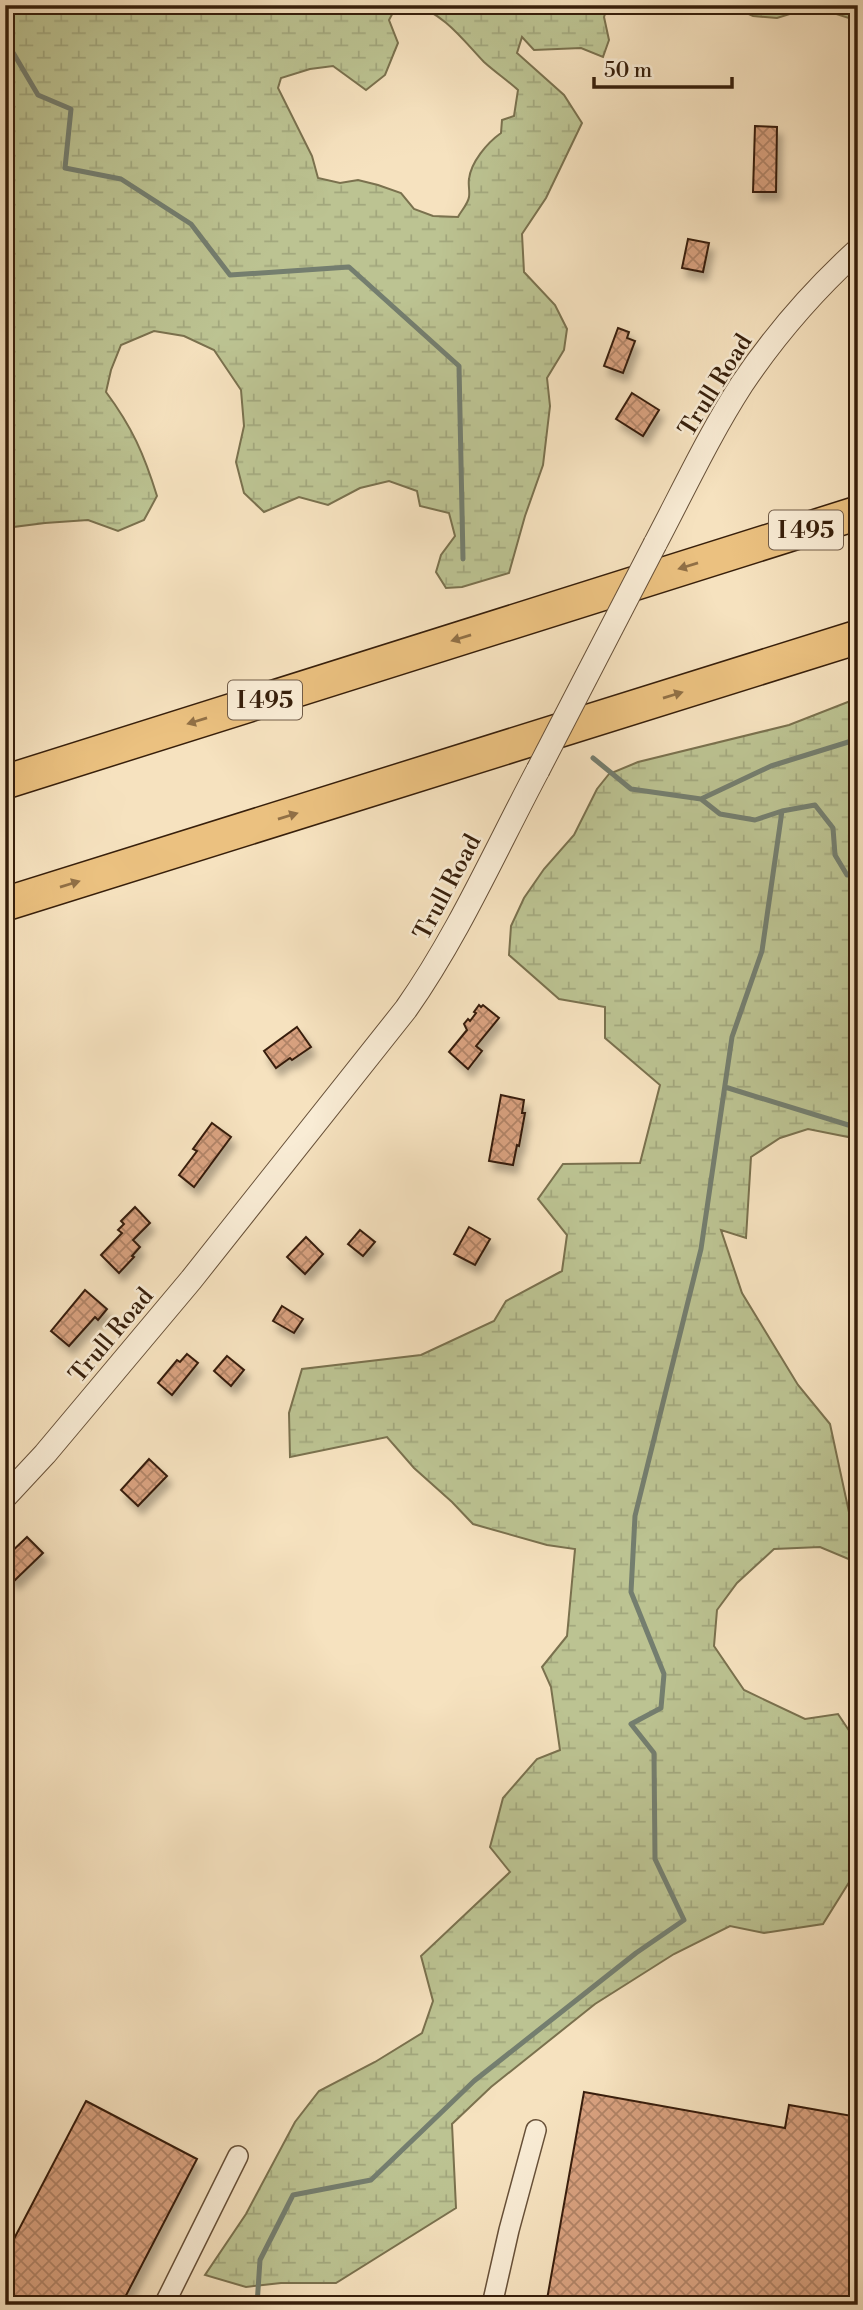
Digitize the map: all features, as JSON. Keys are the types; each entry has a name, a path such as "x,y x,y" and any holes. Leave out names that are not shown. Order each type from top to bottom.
{"highway":[{"name":"I 495","path":"5,782 858,513"},
{"path":"5,904 858,637"}],"street":[{"name":"Trull Road","path":"5,1497 45,1454 191,1280 405,1009 431,972 451,939 720,422 748,375 796,313 858,250"},
{"path":"492,2305 536,2130"},
{"path":"164,2305 238,2156"}],"green space":[{"path":"5,5 397,5 389,20 398,43 385,75 366,90 333,66 310,69 281,78 278,88 312,156 318,178 340,183 358,180 378,185 401,193 414,209 433,216 458,217 468,200 473,166 485,147 501,133 502,120 514,116 518,90 484,62 444,21 413,5 608,5 604,17 609,40 603,57 581,48 534,50 522,37 517,53 564,95 582,123 546,198 522,234 524,272 555,305 567,329 564,350 547,378 550,406 543,465 509,573 462,587 446,588 436,572 441,555 455,536 449,513 420,506 417,491 389,481 360,488 328,505 299,497 264,512 244,493 236,462 244,426 241,390 214,350 184,336 154,331 121,345 106,392 136,441 157,496 144,520 118,531 88,520 5,528"},
{"path":"729,5 858,5 858,21 827,11 796,12 777,18 753,16"},
{"path":"858,698 858,1139 808,1129 780,1138 751,1157 746,1238 721,1230 742,1293 798,1385 830,1424 858,1563 820,1547 774,1549 737,1583 717,1610 714,1646 744,1690 805,1719 838,1714 858,1744 858,1868 823,1924 764,1933 730,1926 674,1954 595,2004 491,2087 452,2124 456,2208 336,2283 281,2283 246,2287 205,2275 246,2214 295,2122 319,2091 375,2062 422,2033 433,2001 421,1956 510,1872 490,1847 503,1798 537,1759 560,1750 551,1687 542,1667 567,1636 575,1549 547,1545 473,1524 414,1468 387,1437 290,1457 289,1413 302,1369 421,1355 494,1321 506,1301 562,1271 567,1235 538,1199 563,1164 640,1163 660,1085 605,1038 605,1007 559,999 509,955 511,926 524,898 544,869 574,835 597,789 609,774 638,762 789,725"}],"building":[{"path":"755,126 777,127 776,192 753,192"},
{"path":"688,239 709,243 703,272 682,268"},
{"path":"618,328 629,332 627,338 635,341 623,373 604,366"},
{"path":"632,393 659,410 643,436 616,419"},
{"path":"479,1005 483,1005 499,1018 476,1046 482,1051 468,1069 449,1052 467,1030 464,1024 468,1019 470,1021"},
{"path":"297,1027 311,1047 276,1068 264,1051"},
{"path":"501,1095 524,1100 522,1113 525,1113 513,1165 489,1161"},
{"path":"212,1123 231,1137 194,1187 179,1175 197,1151 193,1149"},
{"path":"135,1207 150,1223 133,1240 140,1247 119,1273 101,1255 122,1233 118,1230 124,1224 121,1221"},
{"path":"469,1227 490,1239 475,1265 454,1254"},
{"path":"360,1230 375,1242 363,1256 348,1244"},
{"path":"306,1237 323,1254 305,1274 287,1257"},
{"path":"85,1290 107,1309 98,1320 95,1317 69,1346 51,1331"},
{"path":"282,1306 303,1319 294,1333 273,1321"},
{"path":"187,1354 198,1363 172,1395 158,1383 177,1360 180,1362"},
{"path":"227,1356 244,1370 231,1386 214,1371"},
{"path":"149,1459 167,1476 138,1506 121,1490"},
{"path":"27,1537 43,1553 14,1581 5,1572 5,1558"},
{"path":"584,2092 785,2128 789,2105 858,2117 858,2305 546,2305"},
{"path":"86,2101 197,2159 121,2305 5,2305 5,2256"}],"waterway":[{"path":"5,39 38,95 71,109 65,168 121,179 191,224 230,275 349,267 459,366 463,559"},
{"path":"701,799 771,766 858,739"},
{"path":"593,758 631,789 701,799 720,814 755,820 782,811 815,805 833,828 835,855 847,875 858,875"},
{"path":"257,2305 260,2260 293,2195 371,2180 474,2081 636,1953 684,1920 655,1859 654,1753 631,1724 661,1708 664,1674 631,1592 635,1516 701,1249 732,1037 762,951 782,811"},
{"path":"725,1087 858,1128"}]}
